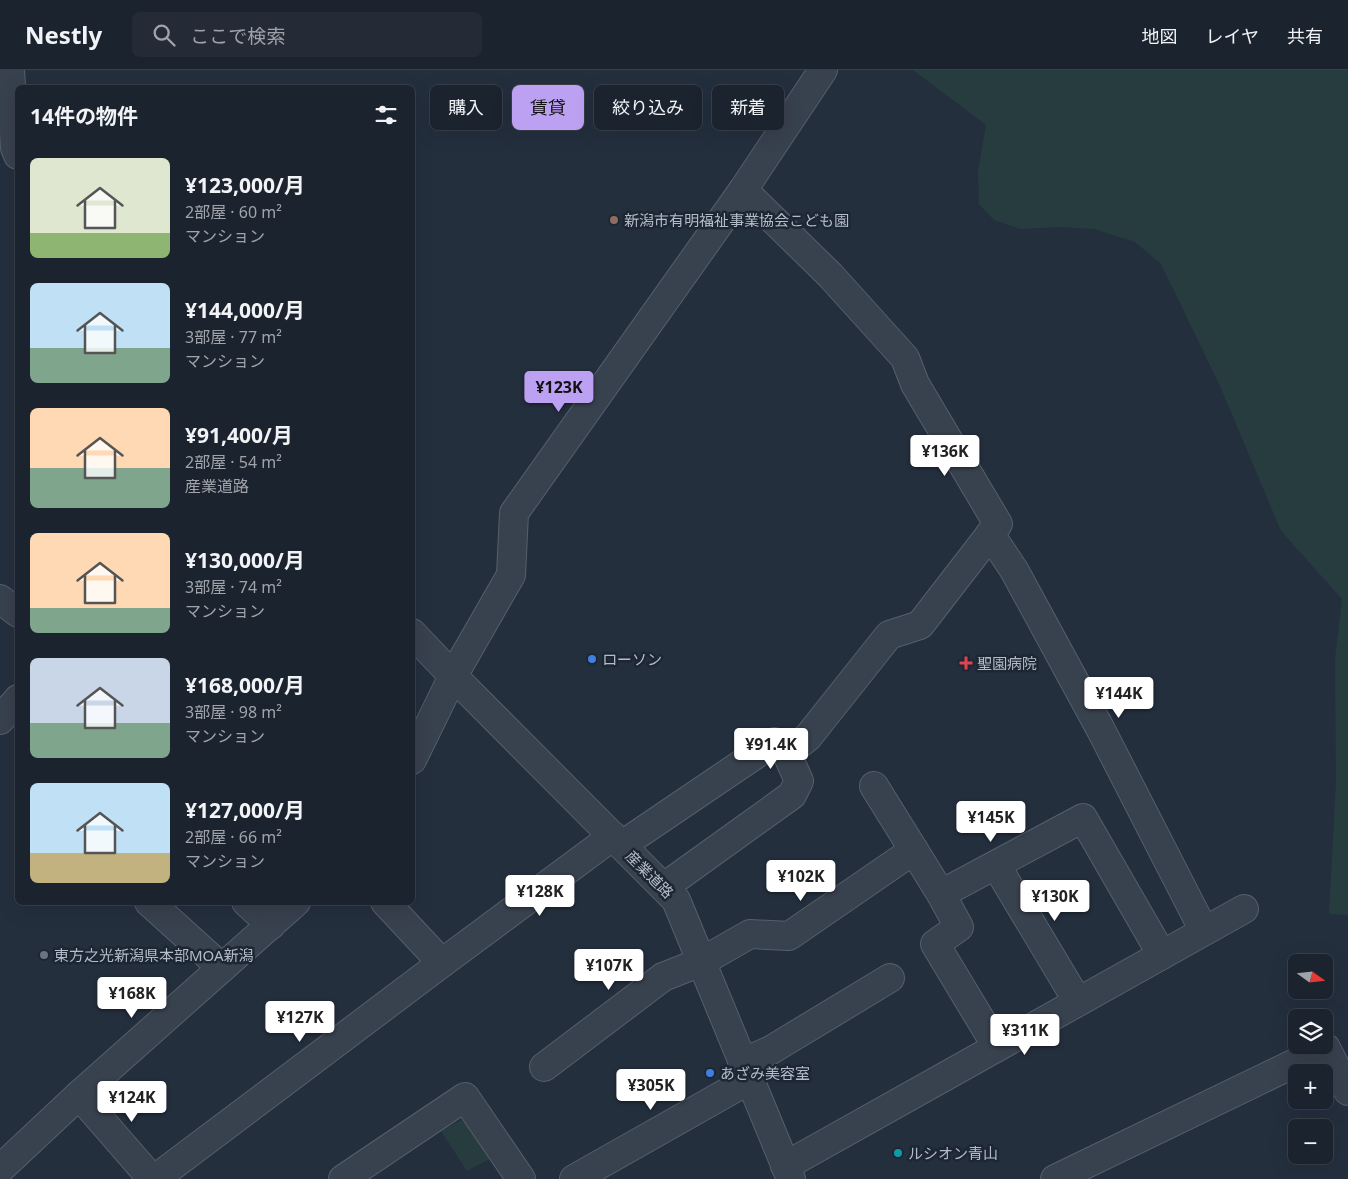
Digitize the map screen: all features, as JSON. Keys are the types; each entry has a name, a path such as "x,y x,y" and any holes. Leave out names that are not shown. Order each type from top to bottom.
{"street":[{"path":"10,70 15,148"},
{"path":"415,754 453,676 510,575 514,513 743,190 823,70"},
{"path":"743,190 830,275 905,358 915,384 998,524 920,625 889,634 808,737 787,754"},
{"path":"990,534 1014,570 1032,603 1204,931"},
{"path":"0,599 15,611"},
{"name":"産業道路","path":"415,636 676,900 788,1172"},
{"path":"0,720 15,702"},
{"path":"79,1095 154,1179 442,963 617,841 774,742 787,754 799,781 792,795 664,887"},
{"path":"874,786 959,927 935,944 997,1047"},
{"path":"940,894 1083,818 1162,955"},
{"path":"544,1067 663,977 701,962 750,934 789,936 914,850"},
{"path":"996,864 1078,1002"},
{"path":"152,905 222,968"},
{"path":"249,905 270,925"},
{"path":"0,1170 79,1095 293,905"},
{"path":"388,905 442,963"},
{"path":"788,1172 997,1047 1244,909"},
{"path":"574,1179 746,1072 771,1050 890,978"},
{"path":"1055,1179 1326,1048 1348,1091"},
{"path":"343,1179 465,1097 521,1179"}],"green space":[{"path":"913,70 1348,70 1348,915 1329,914 1336,783 1335,659 1342,599 1281,531 1220,386 1161,264 1135,242 1094,229 1061,227 1020,229 994,220 979,204 978,172 986,125"},
{"path":"465,1118 495,1156 467,1171 441,1131"}],"place":[{"name":"新潟市有明福祉事業協会こども園","path":"614,220"},
{"name":"ローソン","path":"592,659"},
{"name":"聖園病院","path":"966,663"},
{"name":"東方之光新潟県本部MOA新潟","path":"44,955"},
{"name":"あざみ美容室","path":"710,1073"},
{"name":"ルシオン青山","path":"898,1153"}]}
